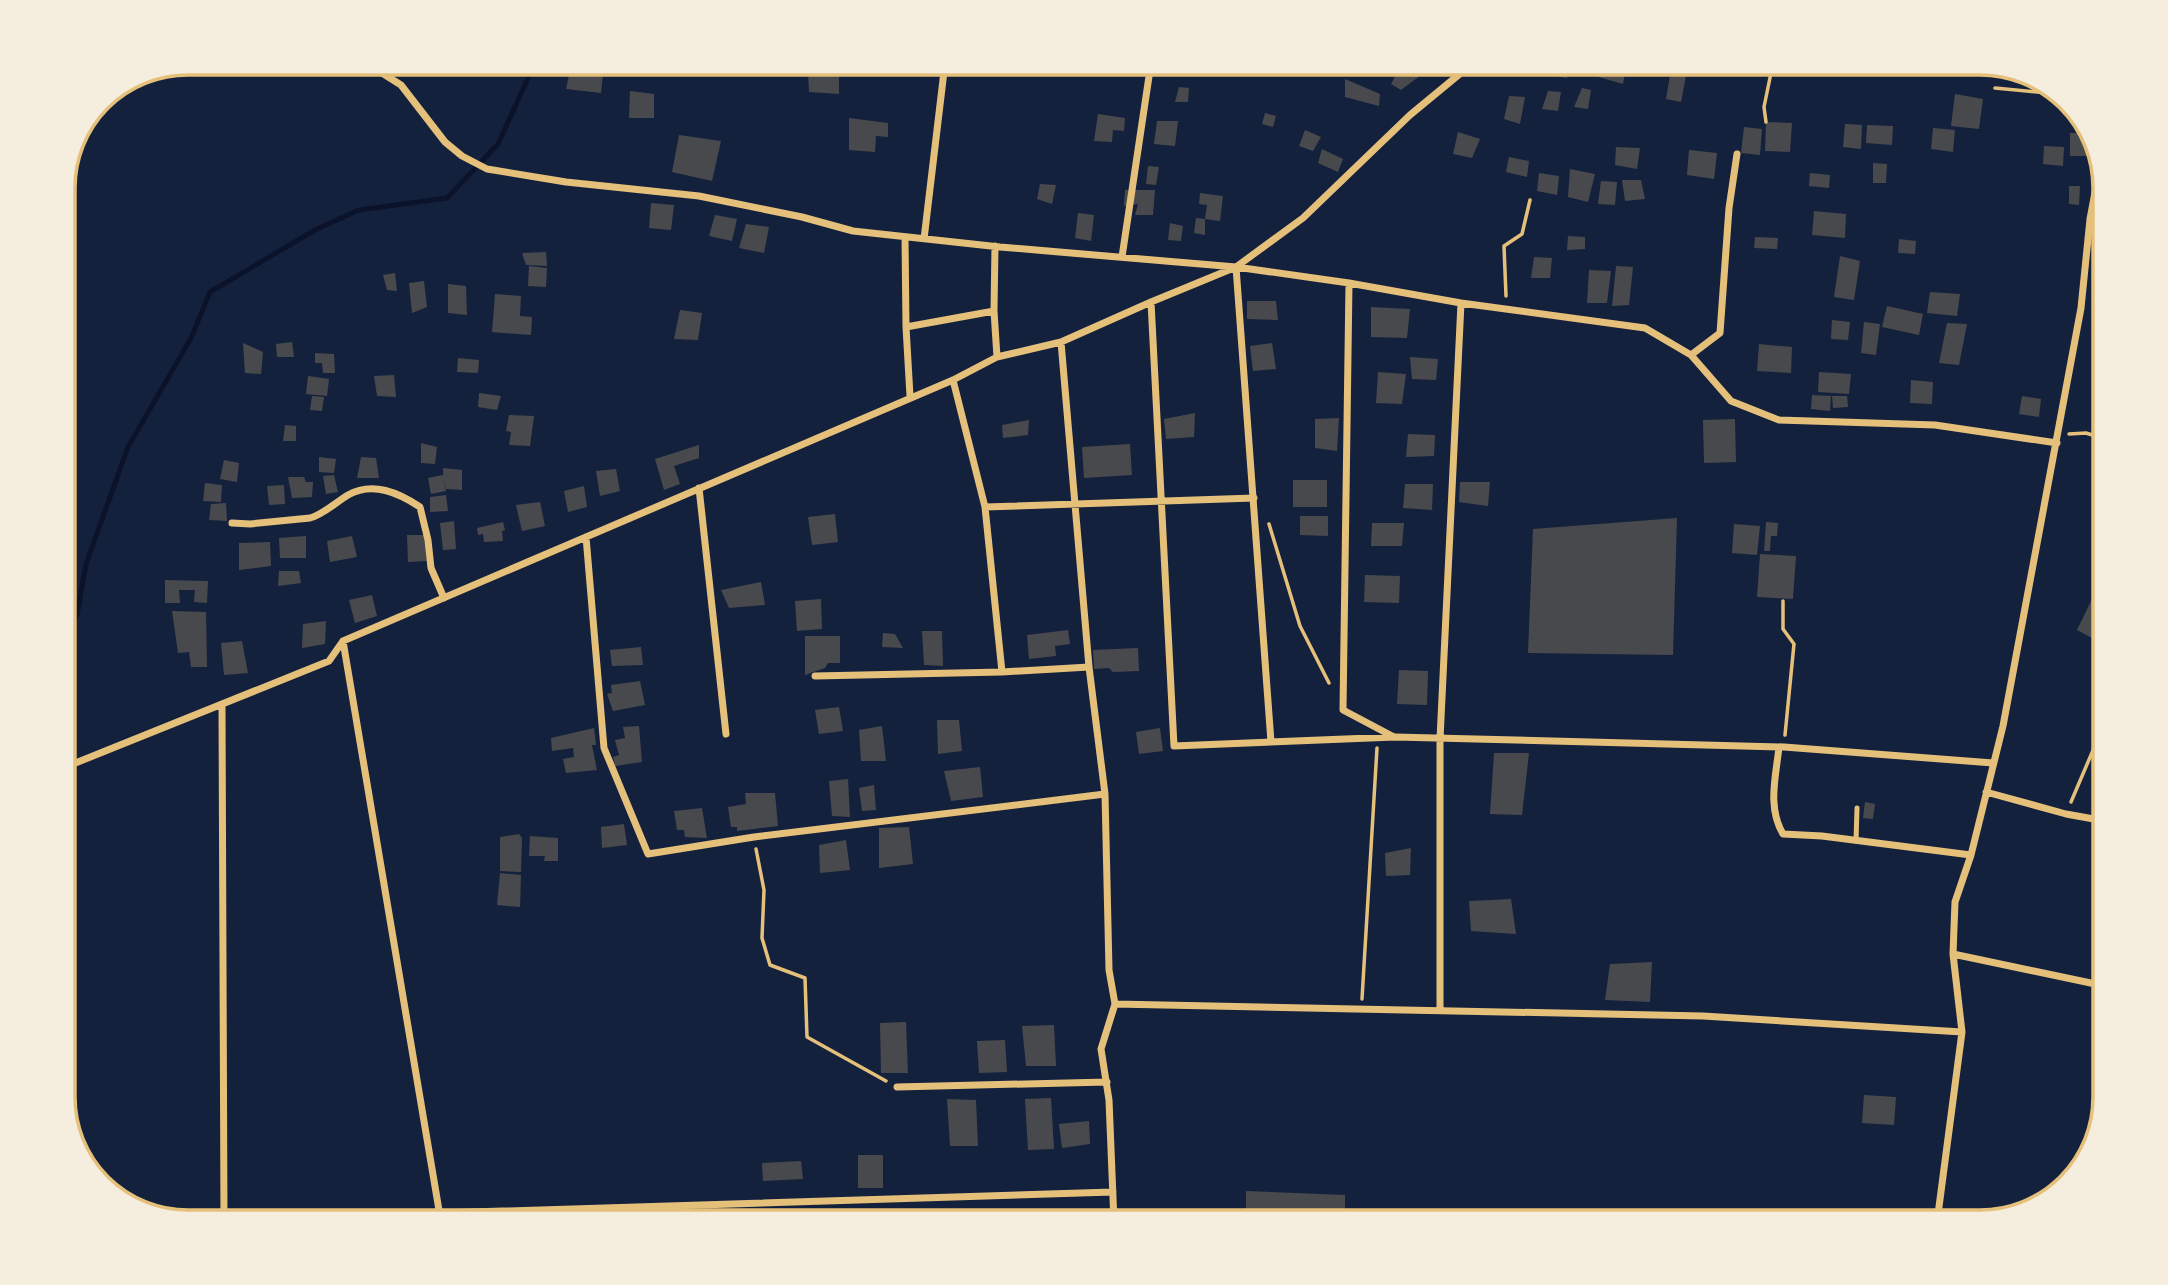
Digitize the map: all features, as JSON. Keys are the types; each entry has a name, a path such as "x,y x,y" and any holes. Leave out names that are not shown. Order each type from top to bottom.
{"street":[{"path":"385,75 401,85 445,142 462,156 487,169 566,182 699,196 802,217 853,231 1236,267 1461,303 1645,328 1691,355 1731,401 1779,420 1935,425 2057,443"},
{"path":"924,239 944,75"},
{"path":"1122,257 1149,75"},
{"path":"75,763 329,661 343,641 910,396 953,380 997,357 1061,342 1236,267 1303,218 1409,115 1458,75"},
{"path":"1691,355 1720,333 1729,208 1737,154"},
{"path":"1939,1210 1962,1032 1953,954 1955,902 1971,855 2003,726 2081,308 2093,203"},
{"path":"905,237 910,396"},
{"path":"995,246 994,311 997,357"},
{"path":"1236,267 1271,742"},
{"path":"1349,283 1343,710 1395,737"},
{"path":"1151,302 1174,746 1395,737 1781,747 1993,763"},
{"path":"1440,1010 1440,739 1461,303"},
{"path":"906,327 994,311"},
{"path":"1061,342 1089,667 1105,794 1109,970 1115,1004 1101,1049 1110,1100 1114,1210"},
{"path":"953,380 985,507 1002,672"},
{"path":"699,488 726,734"},
{"path":"232,523 250,524 310,518 363,489 393,491 420,507 431,568 444,598"},
{"path":"985,507 1254,498"},
{"path":"586,537 604,747 648,854 754,837 1105,794"},
{"path":"343,641 439,1210"},
{"path":"815,676 1002,672 1089,667"},
{"path":"222,706 224,1210"},
{"path":"1781,747 1773,800 1777,823 1783,834 1971,855"},
{"path":"1986,792 2093,819"},
{"path":"1953,954 2093,983"},
{"path":"1115,1004 1703,1016 1962,1032"},
{"path":"897,1087 1107,1082"},
{"path":"536,1210 1113,1192"}],"lane":[{"path":"1856,841 1857,808"}],"path":[{"path":"1766,122 1764,107 1771,75"},
{"path":"1995,88 2039,92"},
{"path":"1506,309 1504,246 1521,234 1530,200"},
{"path":"2057,443 2070,434 2093,435"},
{"path":"1268,520 1300,626 1331,686"},
{"path":"1781,747 1794,644 1783,629 1783,601"},
{"path":"1362,1008 1377,738"},
{"path":"2066,814 2093,750"},
{"path":"754,837 764,890 762,938 771,964 804,978 807,1037 897,1087"}],"building":[{"path":"569,75 603,75 601,93 566,89"},
{"path":"808,75 839,75 839,94 809,92"},
{"path":"1396,75 1421,75 1401,90 1391,84"},
{"path":"1595,75 1625,75 1623,84"},
{"path":"1670,75 1686,75 1681,102 1666,99"},
{"path":"1345,79 1380,94 1379,106 1345,97"},
{"path":"1179,87 1189,88 1188,102 1175,102"},
{"path":"1582,88 1591,90 1588,109 1574,107"},
{"path":"630,91 654,94 654,118 629,118"},
{"path":"1548,91 1561,92 1558,111 1542,109"},
{"path":"1955,94 1983,99 1979,129 1951,126"},
{"path":"1509,96 1525,97 1520,124 1504,119"},
{"path":"1265,113 1276,116 1273,127 1262,124"},
{"path":"1098,114 1125,118 1124,131 1113,130 1112,142 1094,141"},
{"path":"849,118 888,123 888,137 876,136 875,152 849,150"},
{"path":"1157,121 1178,121 1175,146 1154,144"},
{"path":"1766,122 1792,123 1790,152 1765,151"},
{"path":"1845,124 1862,125 1861,149 1843,147"},
{"path":"1867,125 1893,126 1892,145 1866,143"},
{"path":"1744,127 1762,129 1760,155 1741,153"},
{"path":"1933,128 1955,130 1953,152 1931,149"},
{"path":"1305,130 1321,137 1313,151 1299,146"},
{"path":"1458,132 1480,139 1472,158 1453,154"},
{"path":"2070,133 2078,133 2088,156 2070,156"},
{"path":"679,135 721,141 712,181 672,172"},
{"path":"2044,146 2064,147 2063,166 2043,164"},
{"path":"1616,147 1640,148 1637,169 1615,165"},
{"path":"1322,149 1343,159 1338,172 1318,163"},
{"path":"1689,150 1717,153 1714,179 1687,175"},
{"path":"1509,157 1529,161 1527,177 1506,172"},
{"path":"1873,163 1887,164 1886,183 1873,183"},
{"path":"1148,166 1159,167 1156,185 1146,184"},
{"path":"1570,169 1595,174 1588,202 1568,197"},
{"path":"1539,173 1559,176 1557,195 1537,191"},
{"path":"1810,173 1830,175 1829,188 1809,186"},
{"path":"1622,180 1641,180 1645,199 1625,201"},
{"path":"1601,181 1617,182 1615,205 1598,204"},
{"path":"1040,184 1056,185 1052,204 1037,199"},
{"path":"2069,186 2080,186 2079,205 2069,204"},
{"path":"1125,190 1155,190 1153,215 1135,215 1138,204 1124,206"},
{"path":"1200,193 1223,196 1220,221 1205,219 1207,205 1199,204"},
{"path":"651,203 674,205 671,230 649,228"},
{"path":"1814,211 1846,214 1845,238 1812,235"},
{"path":"1078,213 1094,215 1091,241 1075,238"},
{"path":"715,215 737,219 732,241 709,236"},
{"path":"1196,218 1205,219 1205,235 1194,233"},
{"path":"1170,223 1183,226 1181,241 1168,240"},
{"path":"746,224 769,227 764,253 739,248"},
{"path":"1568,236 1585,237 1585,249 1567,250"},
{"path":"1755,237 1778,238 1777,249 1754,248"},
{"path":"1899,239 1916,241 1915,254 1898,253"},
{"path":"546,252 547,266 526,265 522,253"},
{"path":"1840,256 1860,261 1854,300 1834,297"},
{"path":"1534,257 1552,258 1550,278 1531,278"},
{"path":"529,266 547,268 546,287 528,286"},
{"path":"1616,266 1633,267 1629,305 1612,306"},
{"path":"1589,270 1611,271 1607,303 1587,303"},
{"path":"395,273 397,291 387,290 383,275"},
{"path":"424,281 427,307 412,313 409,283"},
{"path":"448,284 466,286 467,315 448,313"},
{"path":"1930,292 1960,294 1957,316 1927,313"},
{"path":"495,294 521,296 520,316 532,317 531,335 492,332"},
{"path":"1247,301 1276,301 1278,320 1247,319"},
{"path":"1887,306 1923,314 1919,335 1882,327"},
{"path":"1371,307 1410,309 1407,338 1371,337"},
{"path":"680,310 702,313 698,340 674,339"},
{"path":"1832,320 1850,322 1848,340 1831,339"},
{"path":"1864,322 1880,324 1876,355 1861,353"},
{"path":"1947,323 1967,324 1959,365 1939,363"},
{"path":"292,342 294,357 277,357 276,344"},
{"path":"243,343 263,352 261,374 245,373"},
{"path":"1272,343 1276,369 1253,371 1250,346"},
{"path":"1759,344 1792,347 1791,373 1757,371"},
{"path":"315,353 334,354 335,373 323,373 322,363 315,363"},
{"path":"1410,357 1438,359 1436,380 1412,379"},
{"path":"458,358 479,360 478,373 457,372"},
{"path":"1378,372 1406,374 1402,404 1376,403"},
{"path":"1819,372 1851,374 1849,394 1818,392"},
{"path":"394,375 396,397 377,396 374,376"},
{"path":"308,376 329,379 327,396 306,394"},
{"path":"1911,380 1933,382 1932,404 1910,403"},
{"path":"479,393 501,396 497,410 478,407"},
{"path":"1812,395 1831,396 1830,411 1811,409"},
{"path":"312,396 324,397 322,411 310,410"},
{"path":"1832,396 1847,396 1848,407 1833,408"},
{"path":"2022,396 2041,399 2039,417 2019,414"},
{"path":"1195,413 1194,437 1166,439 1164,419"},
{"path":"509,415 534,416 530,446 509,445 511,432 506,431"},
{"path":"1339,418 1337,451 1315,448 1315,419"},
{"path":"1735,419 1736,462 1704,463 1703,420"},
{"path":"1029,420 1028,435 1003,438 1002,425"},
{"path":"285,425 296,426 296,441 283,441"},
{"path":"1408,434 1435,435 1434,456 1406,457"},
{"path":"421,443 437,447 435,464 421,463"},
{"path":"1130,444 1132,475 1084,478 1082,447"},
{"path":"699,445 699,458 674,466 680,484 664,490 655,459"},
{"path":"319,457 336,459 334,473 319,472"},
{"path":"361,457 376,458 379,478 357,478"},
{"path":"224,460 239,463 237,482 220,479"},
{"path":"443,468 462,470 462,490 446,489 443,478 446,491 431,494 428,478 443,475"},
{"path":"616,469 620,491 600,496 596,471"},
{"path":"334,475 338,492 326,494 323,476"},
{"path":"288,477 304,477 306,482 313,482 312,497 292,498"},
{"path":"1293,480 1327,480 1327,507 1293,507"},
{"path":"1460,482 1490,482 1488,506 1459,502"},
{"path":"205,483 222,485 221,502 203,501"},
{"path":"1405,484 1433,484 1432,510 1403,508"},
{"path":"284,485 285,504 269,505 267,486"},
{"path":"584,486 587,507 568,512 564,491"},
{"path":"446,495 448,511 430,512 430,497"},
{"path":"540,502 545,526 522,531 516,505"},
{"path":"226,503 227,521 209,520 211,504"},
{"path":"835,514 838,542 812,545 808,517"},
{"path":"1300,516 1328,516 1328,536 1300,535"},
{"path":"1677,518 1673,655 1528,653 1533,529"},
{"path":"454,521 456,549 443,550 440,523"},
{"path":"503,522 503,541 484,542 483,534 478,535 477,528"},
{"path":"1766,522 1778,523 1777,536 1771,536 1770,551 1764,551"},
{"path":"1372,523 1404,523 1402,546 1371,546"},
{"path":"1734,524 1760,526 1757,555 1732,553"},
{"path":"407,535 425,535 427,561 408,562"},
{"path":"306,536 306,558 280,558 279,538"},
{"path":"352,536 357,557 330,562 327,541"},
{"path":"270,542 271,566 239,570 239,543"},
{"path":"1760,554 1796,556 1793,599 1757,597"},
{"path":"279,571 299,571 301,583 278,586"},
{"path":"1365,575 1400,576 1399,603 1364,602"},
{"path":"165,580 208,581 207,603 194,602 195,590 179,590 180,603 165,603"},
{"path":"761,582 765,605 729,608 721,590"},
{"path":"372,595 377,616 355,623 349,600"},
{"path":"2093,597 2093,639 2077,630"},
{"path":"821,599 822,629 797,631 795,601"},
{"path":"172,611 206,612 207,667 191,667 189,652 178,653"},
{"path":"326,621 325,644 302,648 303,624"},
{"path":"1068,630 1070,644 1055,646 1056,656 1029,659 1027,635"},
{"path":"922,631 942,631 943,666 924,665"},
{"path":"883,633 895,634 903,648 882,647"},
{"path":"805,636 840,636 840,663 828,663 825,668 805,675"},
{"path":"242,641 248,673 224,675 221,643"},
{"path":"641,647 643,665 612,666 610,650"},
{"path":"1138,648 1139,671 1113,672 1109,668 1094,669 1093,650"},
{"path":"1399,670 1428,671 1427,705 1397,704"},
{"path":"640,681 645,705 613,711 607,694 612,693 611,685"},
{"path":"839,707 843,731 819,734 815,710"},
{"path":"937,720 959,720 962,751 938,754"},
{"path":"639,726 642,762 615,766 613,757 619,755 615,740 625,738 623,727"},
{"path":"882,726 886,761 861,761 859,730"},
{"path":"594,728 596,745 592,745 597,770 566,773 563,759 574,757 573,748 552,751 551,738"},
{"path":"1160,728 1163,751 1139,754 1136,732"},
{"path":"1494,753 1529,753 1522,815 1490,814"},
{"path":"980,767 983,797 951,801 944,771"},
{"path":"848,779 850,817 832,816 829,781"},
{"path":"874,785 876,810 862,811 859,788"},
{"path":"745,793 775,793 778,826 737,831 737,827 731,827 728,807 746,804"},
{"path":"1865,802 1875,804 1873,819 1863,818"},
{"path":"702,808 707,838 685,837 684,830 677,830 674,811"},
{"path":"624,824 627,845 602,848 601,827"},
{"path":"909,827 913,864 879,868 879,828"},
{"path":"519,834 522,838 521,872 500,871 500,837"},
{"path":"530,836 558,838 558,861 544,861 545,856 529,856"},
{"path":"846,840 850,870 820,873 819,845"},
{"path":"1411,848 1410,875 1386,876 1385,853"},
{"path":"500,873 521,875 520,907 497,905"},
{"path":"1511,899 1516,934 1471,931 1469,901"},
{"path":"1652,962 1650,1002 1605,1000 1610,964"},
{"path":"906,1022 908,1073 881,1073 880,1023"},
{"path":"1054,1025 1056,1066 1026,1066 1022,1026"},
{"path":"1005,1040 1007,1072 979,1073 977,1041"},
{"path":"1864,1095 1896,1097 1894,1125 1862,1123"},
{"path":"1051,1098 1054,1149 1028,1150 1025,1099"},
{"path":"947,1099 976,1100 978,1146 950,1146"},
{"path":"1089,1121 1090,1144 1062,1148 1059,1124"},
{"path":"858,1155 883,1155 883,1188 858,1188"},
{"path":"801,1161 803,1179 763,1181 762,1163"},
{"path":"1246,1191 1345,1195 1345,1210 1246,1210"}],"waterway":[{"path":"75,618 86,564 128,447 191,338 210,292 315,230 359,210 447,198 498,144 530,75"}]}
